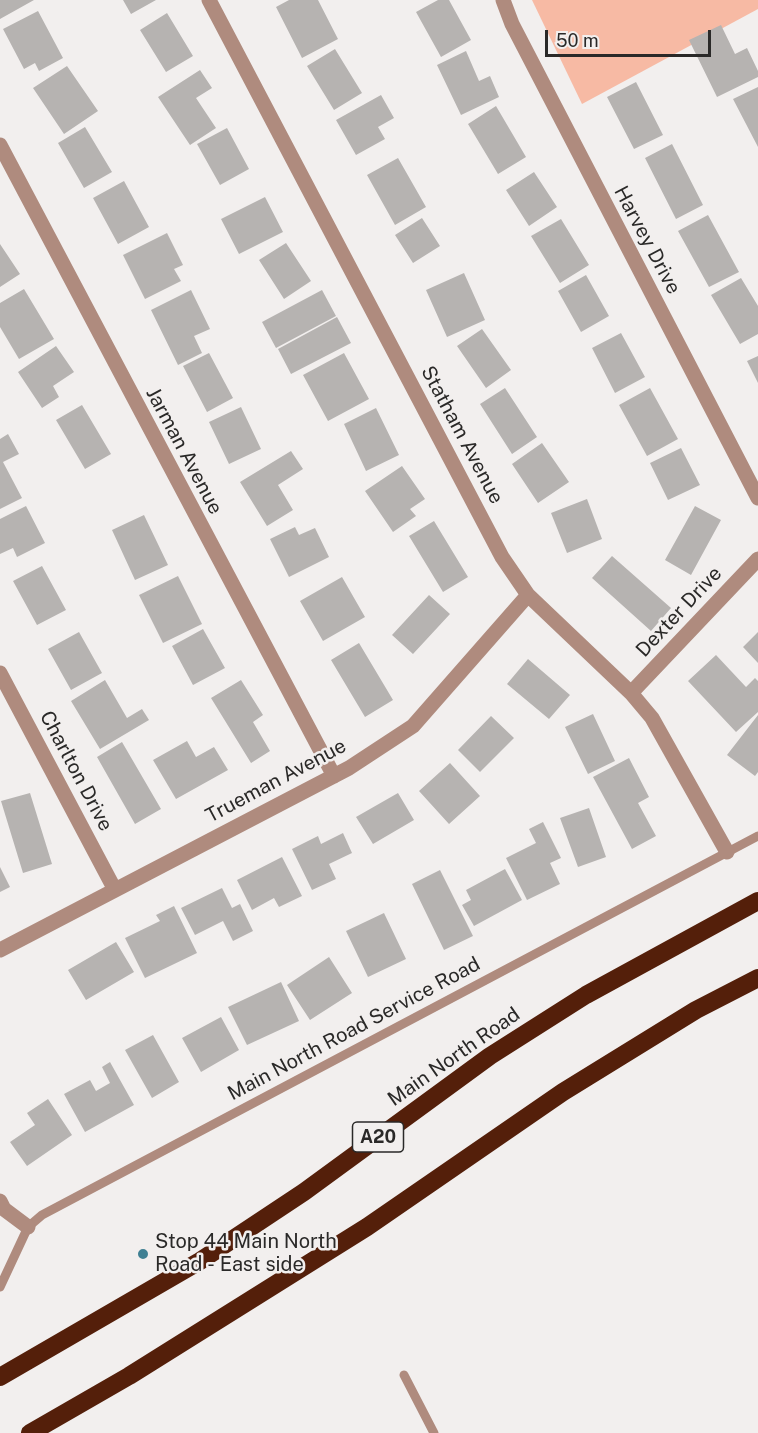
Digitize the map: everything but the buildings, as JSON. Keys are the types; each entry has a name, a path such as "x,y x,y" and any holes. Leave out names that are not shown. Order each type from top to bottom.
{"highway":[{"name":"Main North Road","path":"0,1377 209,1255 304,1192 490,1056 586,995 758,901"},
{"path":"30,1433 129,1376 367,1227 563,1092 696,1010 758,978"}],"street":[{"name":"Statham Avenue","path":"209,0 502,557 528,595 631,693 652,718 727,852"},
{"name":"Harvey Drive","path":"503,0 538,75 758,498"},
{"name":"Jarman Avenue","path":"0,145 334,776"},
{"name":"Dexter Drive","path":"631,693 758,558"},
{"name":"Trueman Avenue","path":"0,950 334,776 412,726 459,677 528,595"},
{"name":"Charlton Drive","path":"0,673 115,890"},
{"path":"0,1201 4,1209 28,1227"}],"lane":[{"name":"Main North Road Service Road","path":"0,1287 28,1227 42,1215 85,1190 758,836"},
{"path":"404,1375 434,1433"}],"shaded area":[{"path":"532,0 758,0 758,9 582,104"}],"place":[{"name":"Stop 44 Main North Road - East side","path":"143,1254"}]}
